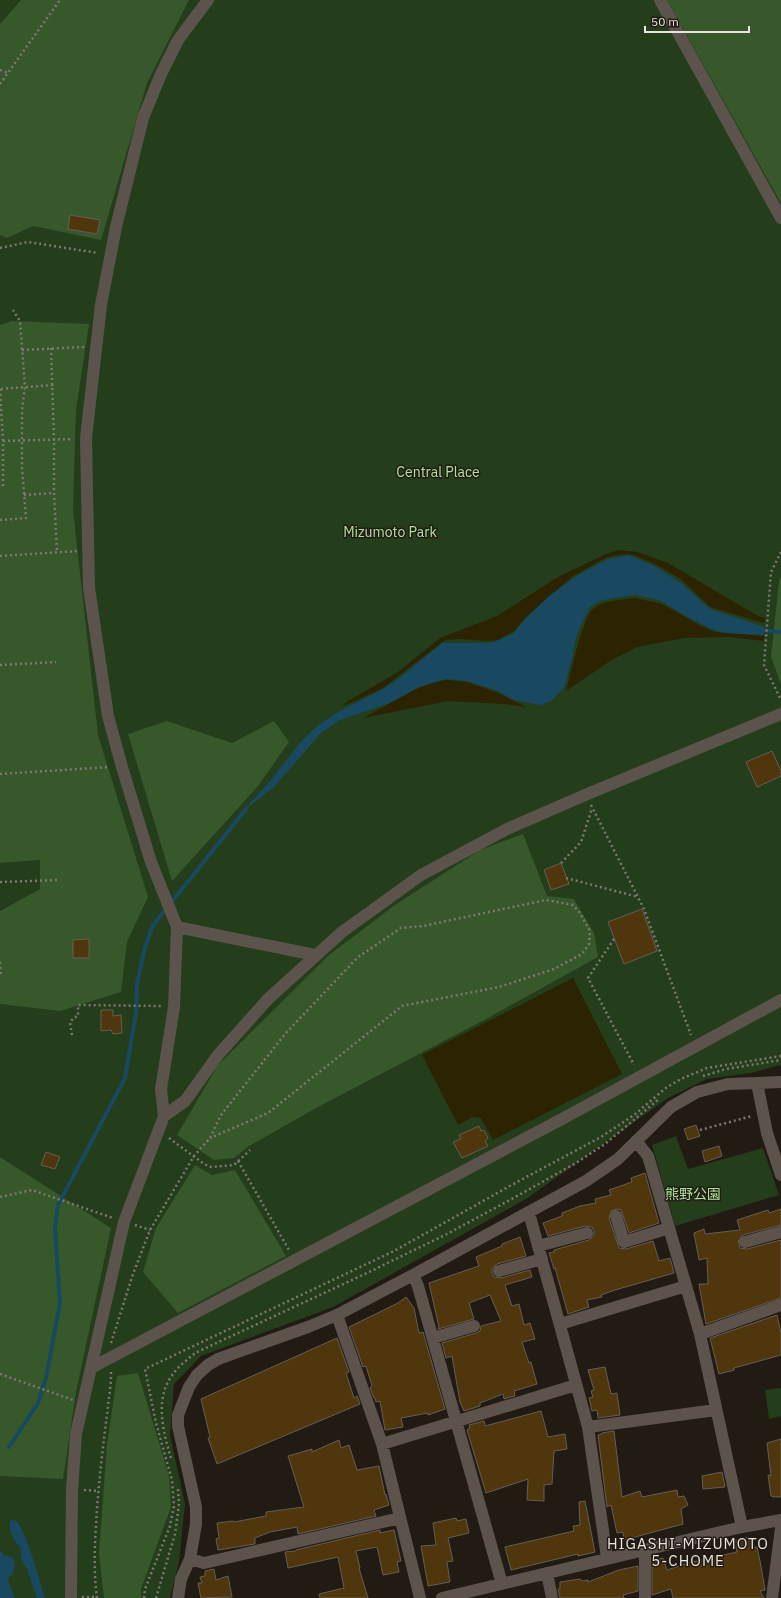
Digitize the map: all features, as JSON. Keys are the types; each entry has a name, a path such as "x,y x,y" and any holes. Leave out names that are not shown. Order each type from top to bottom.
{"street":[{"path":"71,1598 72,1479 76,1434 124,1222 164,1116 161,1089 174,1007 177,927 151,862 108,716 89,588 86,438 107,254 143,118 161,74 178,40 208,0"},
{"path":"660,0 781,218"},
{"path":"164,1116 184,1101 218,1056 268,999 342,932 421,875 507,829 781,714"},
{"path":"177,927 315,955"},
{"path":"90,1368 295,1261 781,1000"},
{"path":"178,1598 181,1579 190,1559 196,1524 196,1507 178,1426 178,1415 189,1387 197,1375 208,1365 218,1359 337,1315 413,1276 529,1212 603,1170 618,1159 670,1107 697,1092 720,1085 781,1082"},
{"path":"757,1083 762,1113 773,1153 781,1175"},
{"path":"636,1140 648,1156 700,1334 742,1527"},
{"path":"529,1212 588,1428 606,1558"},
{"path":"616,1216 624,1242 669,1228"},
{"path":"538,1246 587,1232"},
{"path":"745,1242 781,1232"},
{"path":"499,1271 542,1259"},
{"path":"413,1276 418,1286 502,1584"},
{"path":"560,1324 686,1286"},
{"path":"700,1334 781,1305"},
{"path":"337,1315 382,1444 420,1598"},
{"path":"433,1338 474,1326"},
{"path":"382,1444 576,1385"},
{"path":"588,1428 716,1410"},
{"path":"190,1559 204,1563 400,1518"},
{"path":"442,1598 606,1558 742,1527 780,1520 781,1528 772,1598"},
{"path":"644,1550 645,1598"},
{"path":"547,1573 552,1598"}],"path":[{"path":"0,84 60,0"},
{"path":"0,70 9,73"},
{"path":"0,248 28,242 107,254"},
{"path":"0,520 26,518 22,440 22,411 25,387 20,321 13,310"},
{"path":"22,350 96,346"},
{"path":"51,348 53,385 54,493 57,552"},
{"path":"0,486 3,486 3,441 0,389 53,385"},
{"path":"3,441 86,438"},
{"path":"24,495 54,493"},
{"path":"0,556 89,550"},
{"path":"781,552 771,572 764,665 781,700"},
{"path":"0,665 56,662"},
{"path":"0,774 122,767"},
{"path":"585,795 644,908 695,1046"},
{"path":"561,863 581,842 592,808"},
{"path":"566,878 639,897"},
{"path":"0,882 58,880"},
{"path":"546,900 574,905 586,922 590,931 588,944 582,954 554,970 499,987 402,1006 268,1113 210,1138 221,1115 285,1034 358,957 401,928 423,926 546,900"},
{"path":"614,939 588,978 640,1076"},
{"path":"0,962 1,976"},
{"path":"72,1035 70,1023 73,1018 78,1016 78,1005 174,1007"},
{"path":"700,1130 762,1113"},
{"path":"158,1131 204,1164 212,1167 234,1165 250,1150"},
{"path":"238,1161 295,1261"},
{"path":"0,1197 32,1190 150,1230"},
{"path":"0,1374 39,1389 83,1403"},
{"path":"78,1598 97,1597"}],"green space":[{"name":"Mizumoto Park","path":"0,0 781,0 781,1065 751,1073 707,1079 668,1098 526,1199 333,1307 201,1356 174,1384 170,1435 185,1504 179,1562 170,1598 2,1598 0,1593"},
{"path":"21,0 189,0 147,83 101,240 33,226 7,238 0,235 0,24"},
{"path":"667,0 781,0 781,203"},
{"path":"12,321 89,324 76,410 73,510 98,735 148,897 127,942 121,992 60,1011 0,1004 0,911 40,889 40,860 0,863 0,325"},
{"path":"781,576 781,684 771,657 779,581"},
{"path":"167,721 232,743 274,721 289,742 258,786 172,881 128,734"},
{"path":"523,834 547,896 574,899 594,933 598,957 486,1019 316,1108 249,1146 234,1158 214,1160 177,1135 218,1065 329,955 395,905 480,850"},
{"name":"熊野公園","path":"676,1136 688,1169 763,1148 779,1195 675,1226 652,1145"},
{"path":"0,1157 111,1228 76,1392 63,1479 0,1476"},
{"path":"195,1165 212,1175 235,1170 286,1256 178,1313 143,1272 156,1228"},
{"path":"138,1373 169,1476 171,1507 141,1589 141,1598 104,1598 99,1554 107,1444 117,1376"},
{"path":"781,1388 781,1416 769,1419 765,1390"}],"sand":[{"path":"618,550 638,552 668,563 758,616 765,618 764,623 710,607 681,579 655,564 634,555 624,554 607,557 573,576 525,618 514,631 498,640 445,640 383,688 344,706 345,703 398,672 440,638 497,616 558,577 606,554"},
{"path":"635,598 662,604 701,626 715,632 764,636 764,641 729,637 684,638 637,647 610,661 566,691 581,634 589,614 593,609 602,604"},
{"path":"446,680 467,682 498,693 526,707 504,704 448,701 363,718 414,690"},
{"path":"573,978 622,1074 493,1140 481,1118 473,1117 458,1125 422,1055"}],"water":[{"path":"629,555 656,567 682,584 710,609 764,627 764,635 725,633 711,629 661,601 646,597 634,595 603,600 590,607 575,640 572,659 564,688 551,701 541,705 514,700 498,691 467,681 446,679 419,687 390,703 340,720 321,733 274,787 242,812 270,781 299,744 317,726 336,713 383,689 401,677 442,643 492,643 514,633 526,618 549,596 578,575 608,559"},
{"path":"11,1519 18,1522 29,1546 45,1598 37,1598 27,1569 21,1560 21,1548 14,1539 11,1531"},
{"path":"0,1551 4,1555 12,1557 15,1562 13,1575 9,1576 8,1580 15,1598 0,1598"}],"building":[{"path":"70,215 100,220 97,234 68,229"},
{"path":"772,751 781,771 781,776 757,787 746,762"},
{"path":"561,863 569,884 551,890 544,870"},
{"path":"642,909 657,951 624,964 608,922"},
{"path":"89,939 89,958 73,958 73,940"},
{"path":"101,1010 113,1010 113,1016 121,1015 122,1033 113,1034 111,1030 101,1031"},
{"path":"696,1125 700,1136 688,1140 684,1129"},
{"path":"479,1126 481,1131 484,1130 488,1138 485,1141 488,1146 462,1158 453,1142 461,1139 459,1135"},
{"path":"719,1146 722,1156 705,1162 702,1151"},
{"path":"46,1152 60,1157 55,1169 41,1165"},
{"path":"645,1173 659,1223 629,1233 621,1210 617,1209 611,1211 609,1218 619,1248 626,1249 653,1241 659,1261 670,1258 674,1273 615,1290 601,1295 602,1297 587,1300 589,1307 568,1314 555,1268 554,1269 549,1253 554,1252 554,1250 589,1240 594,1235 594,1231 592,1227 585,1226 548,1236 543,1223 562,1216 562,1213 580,1206 596,1203 595,1199 611,1195 609,1190 632,1182 631,1178"},
{"path":"781,1209 781,1225 743,1235 738,1241 740,1248 747,1249 781,1240 781,1298 706,1324 699,1284 708,1284 707,1258 699,1260 694,1233 704,1229 705,1234 740,1230 737,1220 768,1210 769,1213"},
{"path":"520,1237 526,1256 497,1264 492,1269 492,1273 494,1277 501,1278 530,1270 532,1277 505,1285 512,1306 519,1304 524,1325 530,1323 535,1339 522,1342 529,1363 531,1362 537,1384 514,1391 515,1396 504,1399 503,1394 480,1403 480,1406 464,1411 460,1402 452,1356 446,1358 442,1343 476,1333 480,1331 481,1326 501,1321 490,1295 469,1303 474,1319 438,1329 439,1327 429,1283 479,1266 476,1257"},
{"path":"406,1297 414,1308 419,1333 423,1332 445,1409 428,1415 428,1413 401,1418 403,1427 385,1430 380,1401 376,1402 374,1398 370,1388 372,1386 366,1366 363,1367 349,1327 398,1303"},
{"path":"777,1315 781,1333 781,1355 734,1368 734,1370 719,1374 710,1338"},
{"path":"337,1338 349,1372 346,1373 354,1398 357,1396 360,1404 217,1464 208,1438 210,1437 201,1399"},
{"path":"605,1367 611,1394 617,1393 620,1415 598,1418 597,1410 592,1411 589,1398 593,1397 591,1391 594,1390 588,1370"},
{"path":"541,1411 548,1437 565,1434 567,1449 554,1451 552,1484 544,1485 544,1501 527,1500 528,1479 486,1493 467,1430 470,1428 469,1425 484,1421 485,1426"},
{"path":"614,1431 622,1497 640,1491 642,1497 677,1490 678,1497 684,1496 688,1505 681,1509 683,1524 624,1540 623,1532 617,1533 611,1505 607,1507 598,1435"},
{"path":"781,1439 781,1497 774,1497 771,1496 768,1475 771,1476 767,1443"},
{"path":"339,1440 341,1448 349,1445 357,1470 379,1466 385,1495 386,1494 389,1505 374,1510 376,1516 298,1534 297,1527 270,1532 255,1538 255,1544 218,1550 216,1539 219,1538 217,1523 234,1522 266,1516 266,1512 304,1507 288,1456 312,1449 312,1452"},
{"path":"722,1472 725,1487 703,1489 702,1476"},
{"path":"585,1501 595,1552 578,1556 578,1554 511,1570 505,1547 574,1531 573,1526 580,1525 579,1502"},
{"path":"456,1518 457,1521 466,1519 469,1533 448,1538 453,1561 447,1562 450,1582 428,1586 421,1546 436,1545 433,1523"},
{"path":"380,1530 380,1533 394,1530 401,1561 397,1562 399,1572 383,1575 377,1547 356,1551 359,1568 368,1598 320,1598 319,1594 344,1588 338,1557 288,1568 285,1552 296,1551"},
{"path":"749,1537 752,1548 757,1547 765,1590 760,1591 764,1598 673,1598 671,1589 652,1595 652,1561 663,1558 667,1570 688,1563 737,1552 734,1541"},
{"path":"638,1566 638,1591 623,1595 624,1598 560,1598 558,1589 560,1588 560,1582 580,1579 582,1581 588,1580 588,1582 619,1570"},
{"path":"214,1569 216,1580 228,1576 232,1597 201,1598 198,1583 202,1583 200,1577 205,1576 205,1571"}],"waterway":[{"path":"760,630 781,632"},
{"path":"9,1447 38,1403 46,1378 60,1303 55,1228 58,1205 125,1078 136,1013 137,984 145,947 153,925 246,809"}],"district":[{"name":"HIGASHI-MIZUMOTO 5-CHOME","path":"688,1552"}],"park label":[{"name":"Central Place","path":"438,472"}]}
